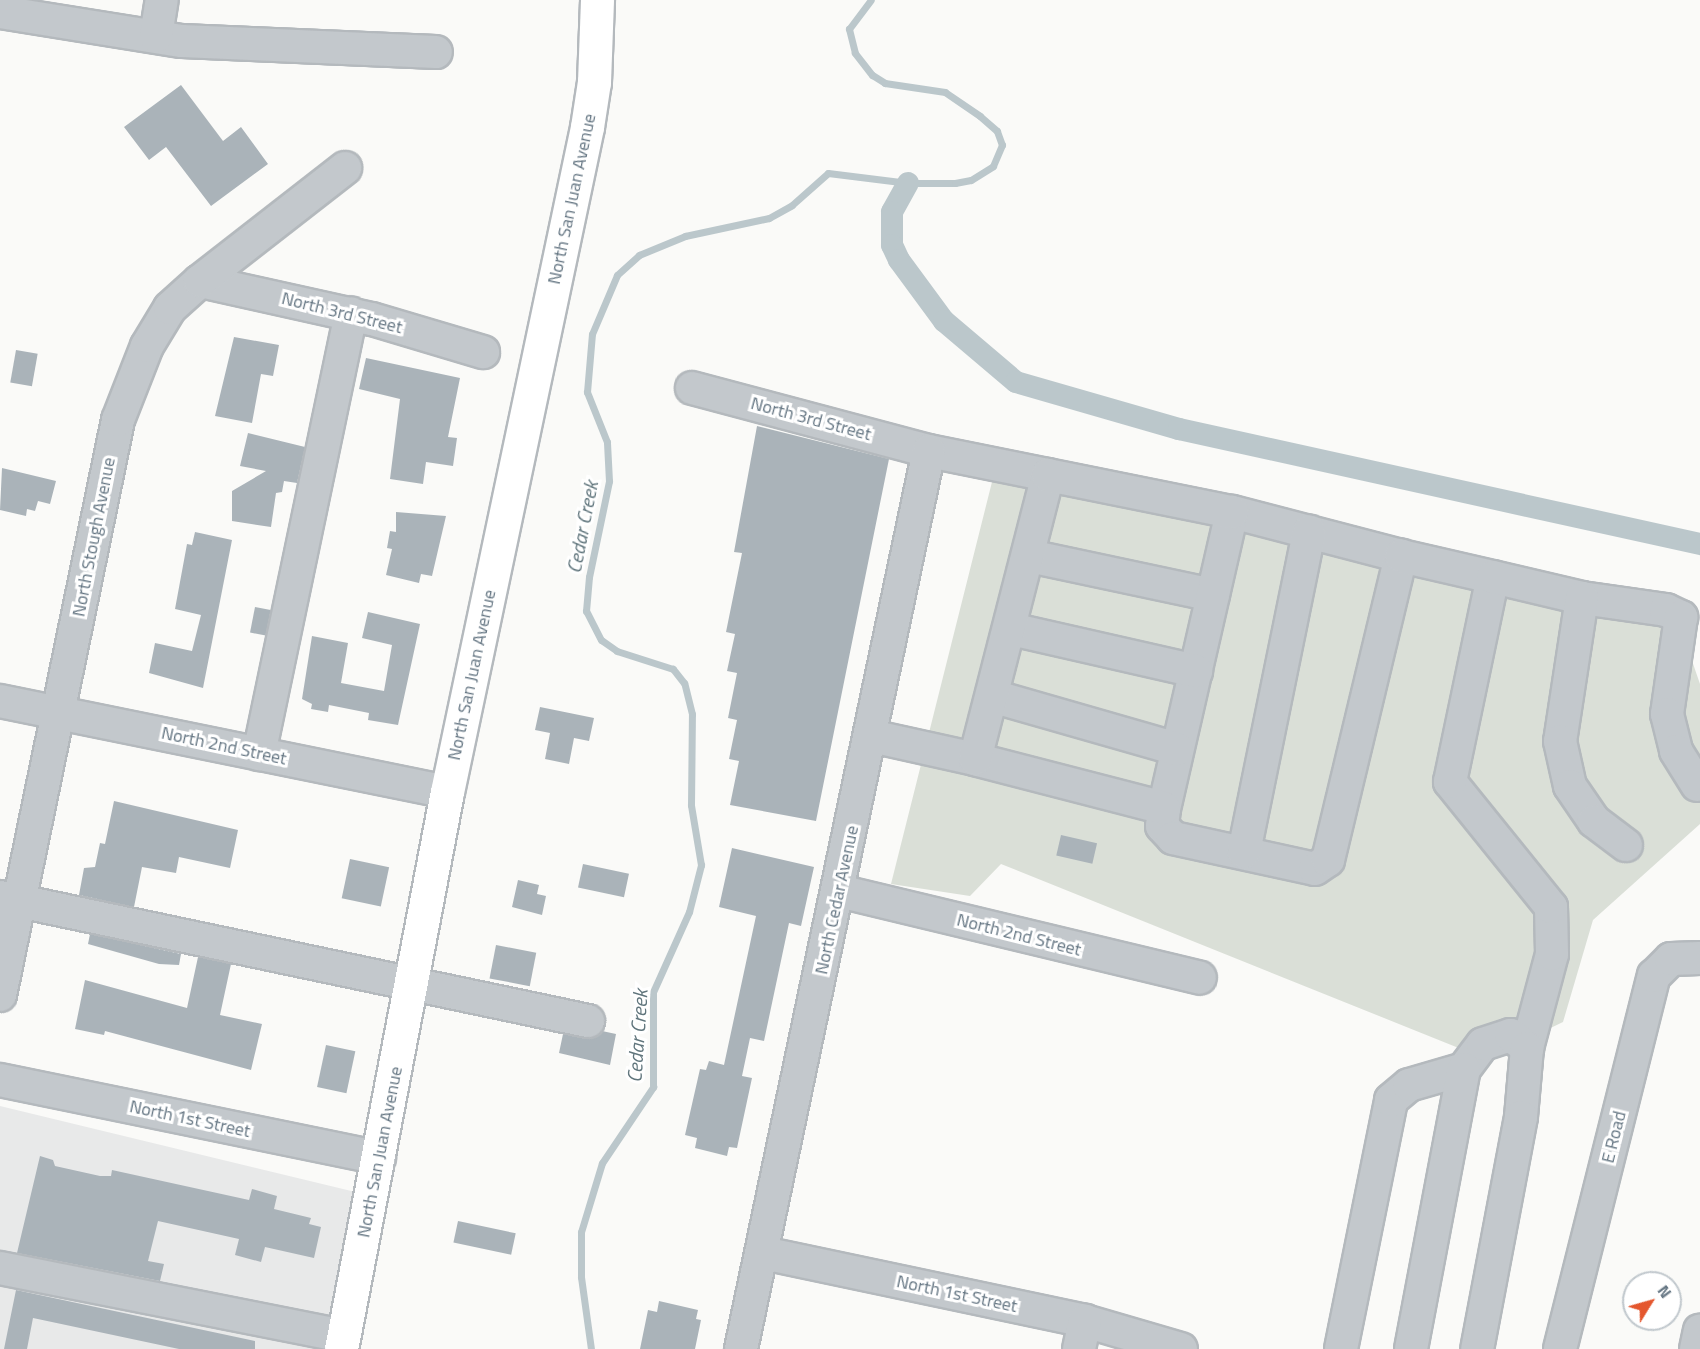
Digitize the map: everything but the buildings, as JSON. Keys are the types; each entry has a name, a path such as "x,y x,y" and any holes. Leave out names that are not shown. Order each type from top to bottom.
{"highway":[{"name":"North San Juan Avenue","path":"342,1343 447,792 587,127 594,82 597,0"}],"street":[{"path":"156,36 162,0"},
{"path":"0,12 46,9 156,36 436,52"},
{"name":"North Stough Avenue","path":"0,995 10,899 60,713 118,420 147,346 170,308 200,281 345,168"},
{"name":"North 3rd Street","path":"200,281 351,314 483,352"},
{"path":"259,754 351,314"},
{"name":"North 3rd Street","path":"693,388 929,451 1232,512 1401,556 1582,598 1666,610 1681,617 1667,714 1676,751 1697,785"},
{"name":"North Cedar Avenue","path":"741,1349 839,891 929,451"},
{"path":"975,759 1011,629 1048,475"},
{"path":"1232,512 1164,808 1162,826 1173,838 1315,869 1328,860 1401,556"},
{"path":"1244,852 1309,532"},
{"path":"1029,556 1213,595"},
{"path":"1477,1349 1521,1116 1527,1048 1552,954 1551,907 1450,782 1493,577"},
{"path":"1582,598 1560,741 1570,786 1594,821 1626,844"},
{"path":"1011,629 1196,671"},
{"path":"992,696 1177,749"},
{"name":"North 2nd Street","path":"0,701 447,792"},
{"path":"871,736 975,759 1164,808"},
{"name":"North 2nd Street","path":"839,891 1200,978"},
{"path":"10,899 588,1021"},
{"name":"E Road","path":"1560,1349 1654,976 1671,959 1700,958"},
{"path":"1411,1349 1464,1069 1484,1044 1492,1041 1511,1035 1527,1048"},
{"path":"1341,1349 1391,1100 1409,1085 1464,1069"},
{"name":"North 1st Street","path":"0,1080 379,1158"},
{"name":"North 1st Street","path":"763,1253 1082,1335 1150,1340 1181,1349"},
{"path":"0,1268 342,1343"},
{"path":"1696,1349 1700,1330"}],"shaded area":[{"path":"995,470 1678,620 1700,684 1700,824 1593,920 1563,1022 1486,1059 1001,864 970,896 891,884"},
{"path":"0,1106 372,1196 333,1349 0,1349"}],"waterway":[{"name":"Cedar Creek","path":"591,1349 581,1277 581,1232 602,1163 653,1087 653,992 689,912 701,865 691,805 692,714 684,683 673,669 617,651 601,640 586,611 589,577 609,481 607,442 587,392 592,334 617,275 639,255 685,236 769,218 792,205 828,173 908,183 955,183 971,180 993,166 1002,145 997,131 980,116 945,92 885,83 872,75 855,53 849,29 871,0"},
{"path":"908,183 892,212 892,245 899,260 944,321 1016,382 1179,429 1700,544"}]}
